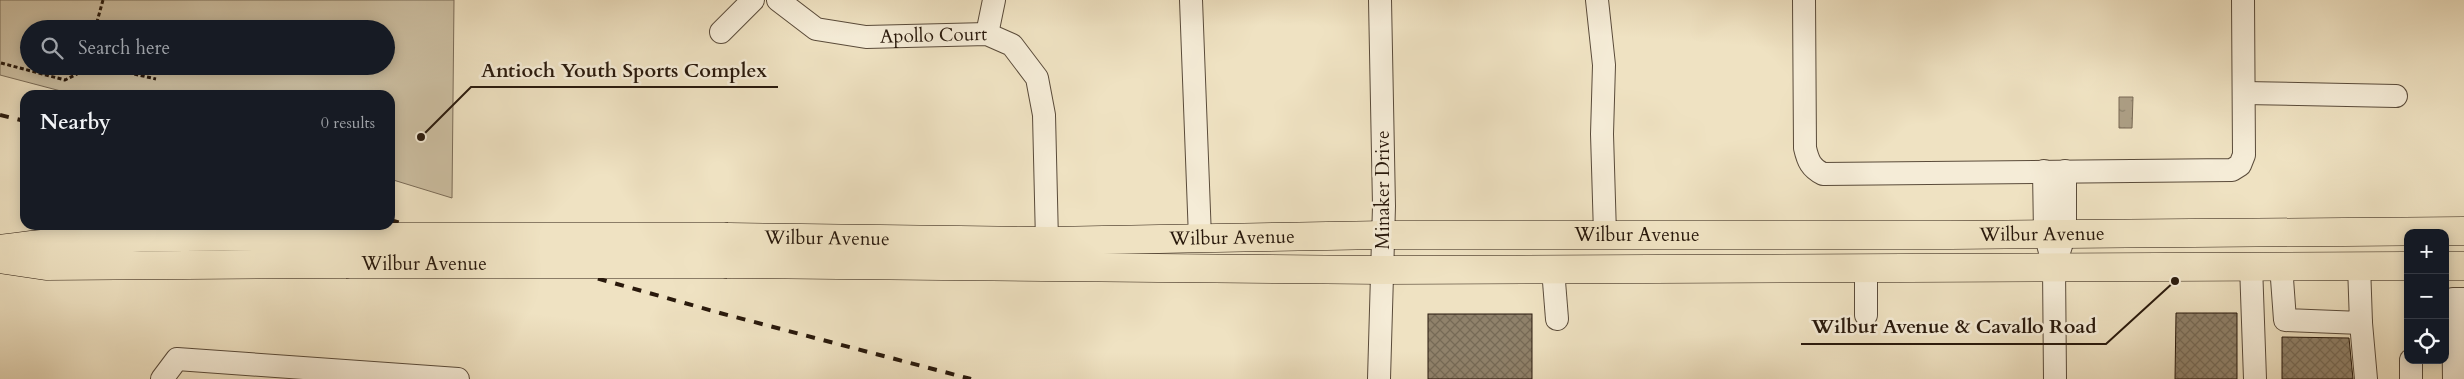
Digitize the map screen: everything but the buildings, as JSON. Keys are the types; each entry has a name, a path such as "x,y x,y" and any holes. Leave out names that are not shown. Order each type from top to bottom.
{"main road":[{"name":"Wilbur Avenue","path":"0,250 55,242 180,238 728,237 1047,241 1384,235 1950,235 2464,231"},
{"path":"1866,267 1876,251 1885,248 1920,247 1950,235"},
{"path":"1047,241 1047,267"},
{"name":"Wilbur Avenue","path":"0,259 46,266 728,264 1382,270 2252,265 2404,266"},
{"path":"2449,266 2464,266"}],"street":[{"path":"720,32 753,0"},
{"name":"Apollo Court","path":"778,0 816,29 866,37 987,34 1012,44 1037,78 1044,115 1047,241"},
{"path":"987,34 994,0"},
{"path":"1191,0 1200,238"},
{"name":"Minaker Drive","path":"1379,379 1384,235 1380,0"},
{"path":"1598,0 1604,65 1602,134 1605,234"},
{"path":"1804,0 1805,148 1808,160 1814,169 1823,174 2232,170 2240,165 2244,155 2243,0"},
{"path":"2244,93 2396,96"},
{"path":"2054,171 2055,379"},
{"path":"2252,265 2254,379"},
{"path":"2281,265 2285,320 2360,323"},
{"path":"2359,265 2360,323 2366,379"},
{"path":"1866,267 1866,315"},
{"path":"1553,269 1557,319"},
{"path":"2457,372 2453,299 2464,299"},
{"path":"162,379 177,358 458,379"},
{"path":"2411,364 2411,379"}],"path":[{"path":"97,20 103,0"},
{"path":"1,63 20,68"},
{"path":"46,75 65,80 74,75"},
{"path":"138,75 156,79"}],"shaded area":[{"path":"0,0 454,0 452,198 395,181 395,90 57,90 0,75"}],"water":[{"path":"2119,97 2133,97 2132,128 2119,128"}],"railway":[{"path":"0,115 20,120"},
{"path":"395,221 720,313 971,379"}],"place":[{"name":"Antioch Youth Sports Complex","path":"421,137"},
{"name":"Wilbur Avenue & Cavallo Road","path":"2175,281"}]}
